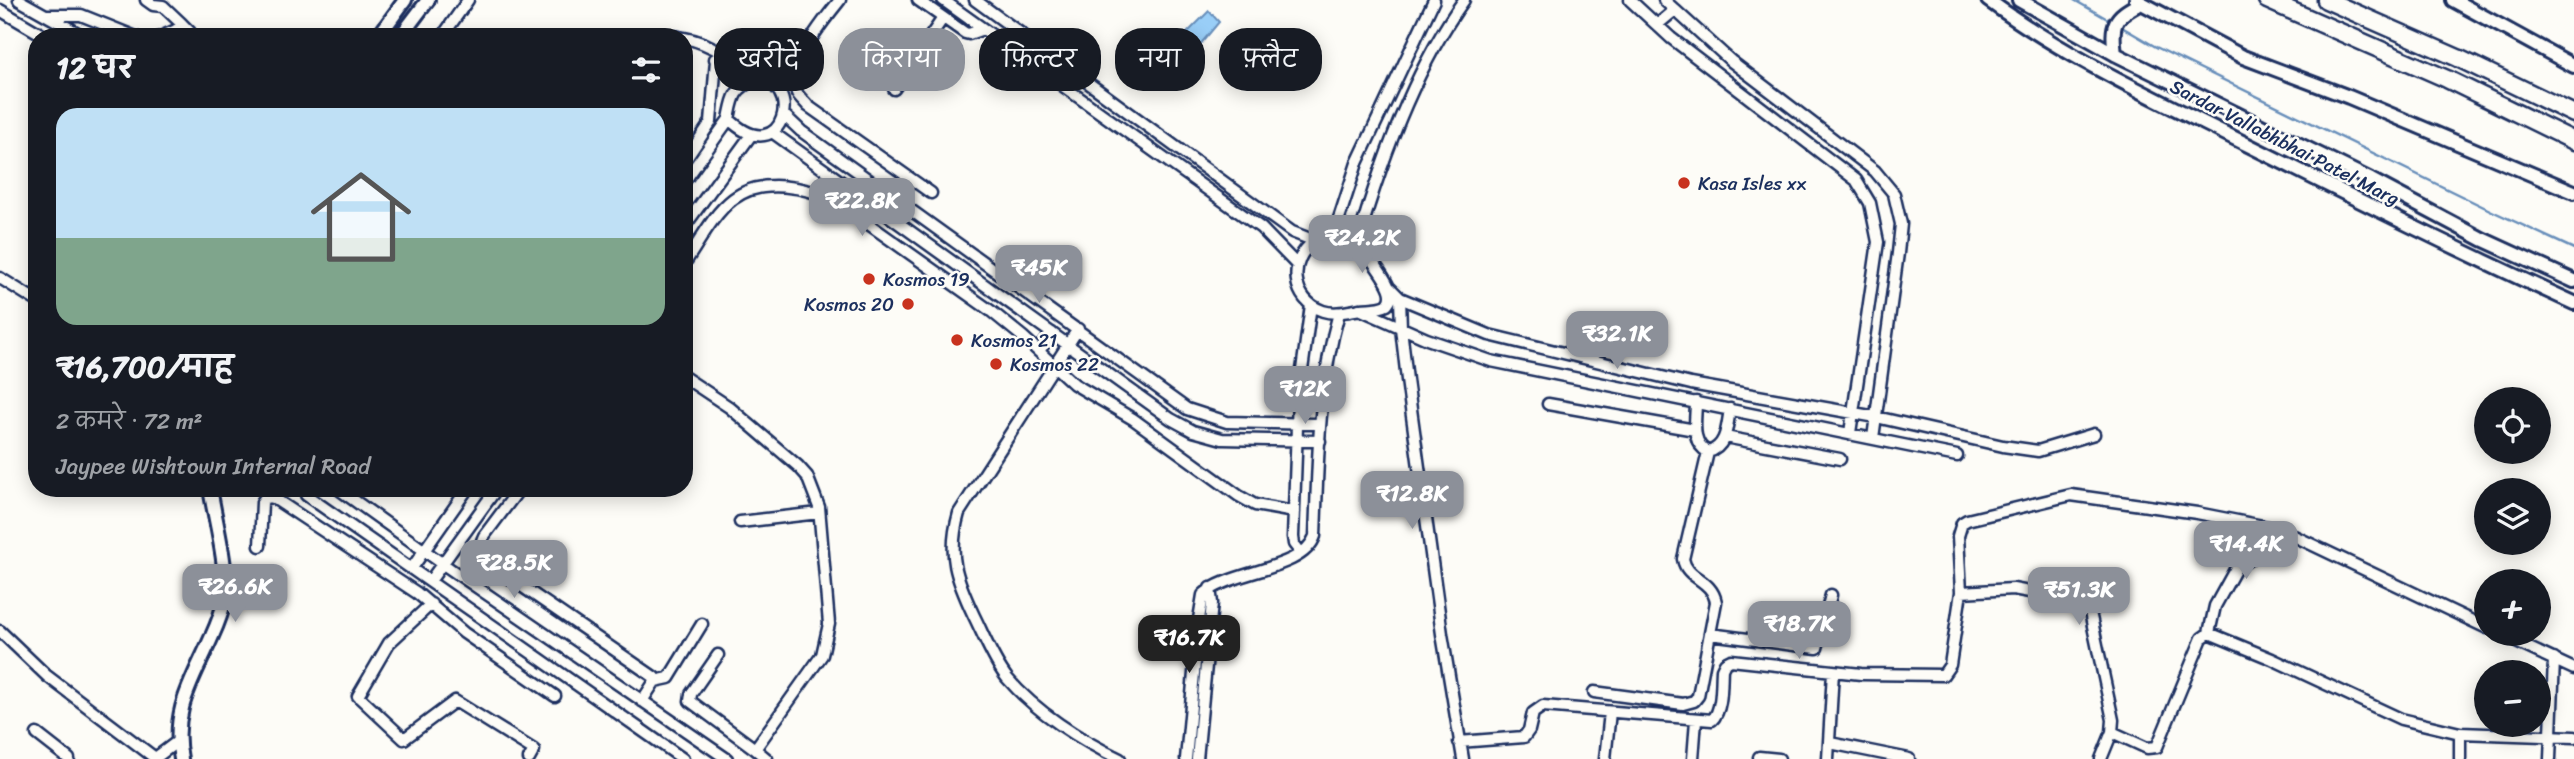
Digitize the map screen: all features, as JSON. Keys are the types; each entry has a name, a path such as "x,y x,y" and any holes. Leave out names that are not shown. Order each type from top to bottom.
{"highway":[{"path":"2267,0 2447,79 2574,141"},
{"path":"2326,0 2458,58 2574,114"}],"street":[{"path":"19,0 69,28"},
{"path":"146,0 153,5 163,6 186,28"},
{"path":"406,28 428,0"},
{"path":"448,28 468,0"},
{"path":"839,0 808,42 797,72 797,92 808,106 932,192"},
{"path":"918,0 965,33 979,31"},
{"path":"943,0 982,28"},
{"path":"975,0 1292,232 1315,241"},
{"path":"1334,237 1356,163 1434,0"},
{"path":"1357,244 1381,168 1402,115 1464,0"},
{"path":"1630,0 1657,25 1856,180 1870,203 1878,242 1850,433"},
{"path":"1664,0 1731,61 1875,172 1894,194 1901,224 1872,438"},
{"name":"Sardar Vallabhbhai Patel Marg","path":"1988,0 2022,25 2103,72 2468,255 2574,303"},
{"path":"2453,0 2574,66"},
{"path":"384,28 401,1 417,13"},
{"path":"2115,54 2112,34 2116,19 2138,1 2243,57 2349,97 2574,192"},
{"name":"Sardar Vallabhbhai Patel Marg","path":"2032,3 2115,54 2371,180 2482,239 2574,281"},
{"path":"0,10 31,28"},
{"path":"1657,25 1675,10"},
{"path":"46,15 80,15 113,28"},
{"path":"936,28 943,18"},
{"path":"693,40 713,48 714,52"},
{"path":"693,149 711,122 714,85"},
{"path":"693,169 729,119 731,102 736,91"},
{"path":"729,119 741,131 751,135 762,136 772,132 780,125 784,115 785,104 778,91"},
{"path":"1070,91 1261,228 1297,265"},
{"path":"784,115 801,131 1187,409 1227,422 1320,424"},
{"path":"772,132 1171,419 1194,431 1222,439 1320,441"},
{"path":"693,214 751,135"},
{"path":"693,251 722,210 745,192 782,187 817,192 836,201 980,303 1039,351 1074,384 1133,419 1247,502 1294,512"},
{"path":"705,199 722,210"},
{"path":"1390,288 1391,296 1387,305 1339,313 1324,312 1311,305 1301,294 1296,280 1297,265 1303,251 1315,241 1344,237 1357,244 1390,288 1401,298 1489,335 1691,384 1876,417 2003,446 2038,451 2094,434"},
{"path":"0,278 28,295"},
{"path":"1401,298 1401,328 1442,634 1463,759"},
{"path":"1301,553 1294,544 1296,440 1298,399 1311,305"},
{"path":"1359,310 1491,361 1957,456"},
{"path":"1186,759 1202,599 1210,588 1301,553 1312,544 1315,536 1320,409 1339,313"},
{"path":"1078,330 960,513 953,536 954,566 960,587 993,656 1006,676 1048,715 1100,750 1120,759"},
{"path":"1039,351 1052,333"},
{"path":"693,383 729,407 798,466 813,489 819,513 829,624 826,644 822,655 755,749"},
{"path":"1696,402 1697,443 1708,452"},
{"path":"1548,404 1695,430"},
{"path":"1708,452 1720,446 1725,437 1730,409"},
{"path":"1725,437 1840,459"},
{"path":"1594,692 1683,704 1694,701 1698,696 1716,602 1713,590 1684,566 1683,559 1708,452"},
{"path":"1459,742 1524,737 1529,730 1533,713 1543,706 1706,721 1716,717 1722,669 1725,663 1731,660 1861,674 1942,675 1950,665 1961,592 1958,536 1962,523 2061,497 2082,496 2184,511 2275,529 2474,622"},
{"path":"181,759 178,741 181,706 225,600 225,579 211,497"},
{"path":"260,546 262,502 265,498 272,497 288,505 431,604 464,633 555,696"},
{"path":"309,497 683,759"},
{"path":"349,497 727,759"},
{"path":"412,568 462,497"},
{"path":"430,582 491,497"},
{"path":"513,497 480,543 480,553 485,561 654,677 654,681"},
{"path":"740,522 819,513"},
{"path":"2112,732 2147,748 2157,747 2202,638 2209,633 2215,606 2236,568 2253,557 2275,529"},
{"path":"1197,759 1212,603 1210,588"},
{"path":"1961,592 2012,589 2087,598 2113,720 2112,732 2101,759"},
{"path":"1710,634 1816,648 1831,595"},
{"path":"431,604 389,643 358,696 404,739 455,701 534,750 529,759"},
{"path":"642,701 654,681 669,678 702,624"},
{"path":"0,631 47,676 155,759 178,741"},
{"path":"2209,633 2401,719 2460,733 2474,733"},
{"path":"2525,646 2574,668"},
{"path":"718,654 689,697 690,701 767,759"},
{"path":"2551,717 2554,659"},
{"path":"1828,759 1833,671"},
{"path":"1605,759 1610,712"},
{"path":"1693,759 1696,720"},
{"path":"2460,733 2460,759"},
{"path":"37,734 69,759"},
{"path":"2551,736 2574,737"},
{"path":"2550,737 2550,759"},
{"path":"1830,743 1888,757 1909,759"},
{"path":"1759,757 1779,759"}],"water":[{"path":"1209,11 1219,22 1205,39 1205,28 1192,28"}],"waterway":[{"path":"2074,0 2111,21"},
{"path":"2120,26 2156,47 2574,249"}],"place":[{"name":"Kasa Isles xx","path":"1684,183"},
{"name":"Kosmos 19","path":"869,279"},
{"name":"Kosmos 20","path":"908,304"},
{"name":"Kosmos 21","path":"957,340"},
{"name":"Kosmos 22","path":"996,364"}]}
